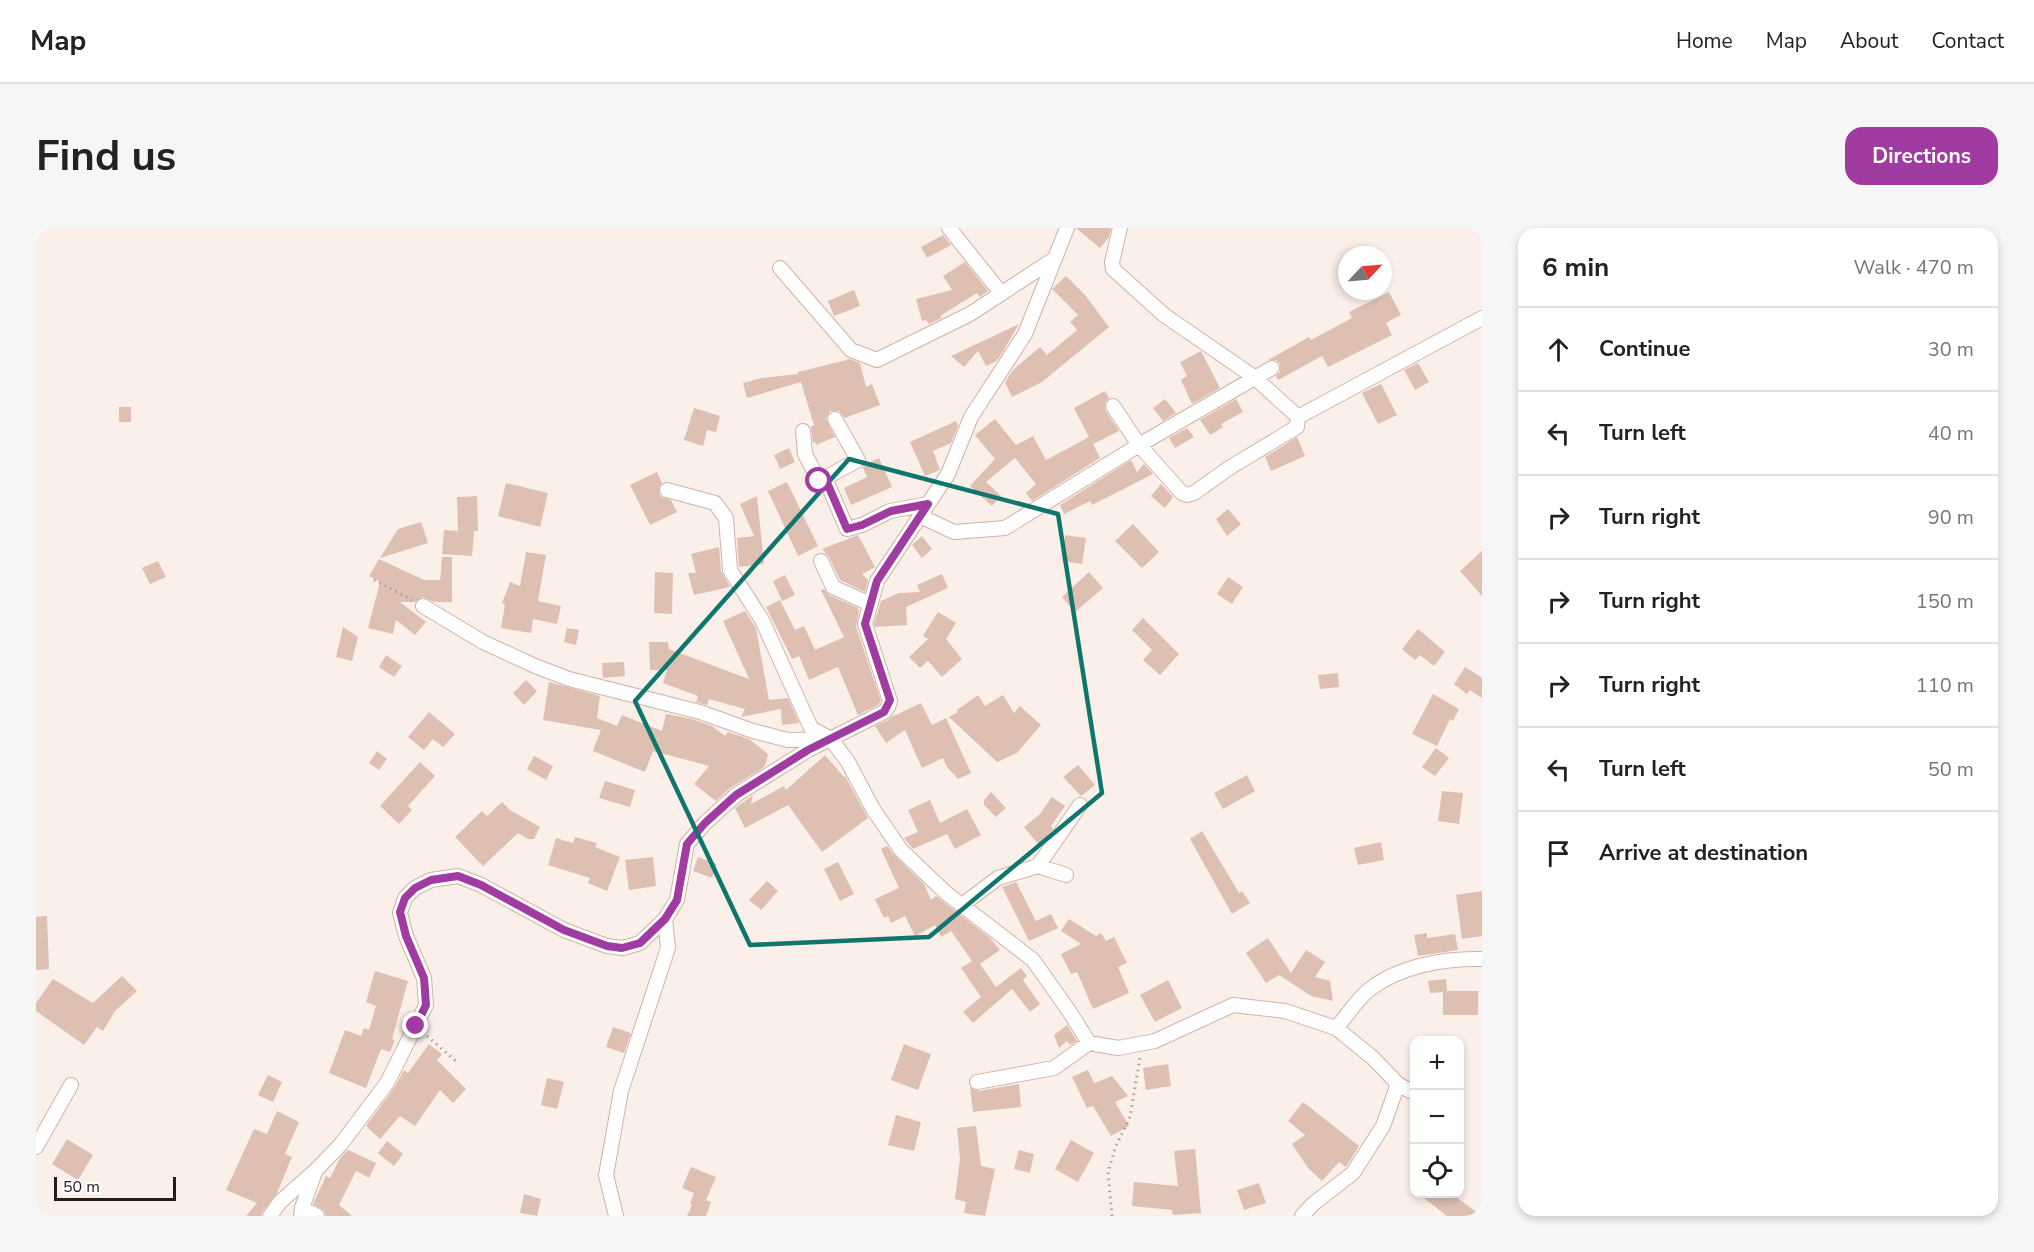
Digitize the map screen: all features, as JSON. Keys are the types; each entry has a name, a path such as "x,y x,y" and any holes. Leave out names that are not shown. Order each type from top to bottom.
{"street":[{"path":"949,228 1001,293"},
{"path":"270,1216 280,1202 341,1144 387,1083 426,1005 424,978 406,936 400,912 405,898 415,888 431,880 458,876 508,899 564,930 607,946 622,948 640,943 665,919 677,900 687,844 705,823 736,795 808,750 884,712 890,700 865,624 877,581 948,474 971,417 1025,333 1067,228"},
{"path":"1120,228 1112,262 1113,269 1164,315 1254,377 1298,417"},
{"path":"780,268 851,350 877,360 970,314 1054,259"},
{"path":"1298,417 1482,318"},
{"path":"920,516 954,532 1005,528 1139,445 1272,368"},
{"path":"1113,406 1139,445 1182,493 1187,495 1194,493 1229,468 1297,427 1298,417"},
{"path":"803,431 806,454 819,481 858,460 835,419"},
{"path":"825,478 847,529 862,525 891,511 928,504"},
{"path":"667,490 715,503 726,518 730,570 762,621 811,728 831,739 848,762 873,809 900,850 946,893 1033,960 1089,1043"},
{"path":"821,561 833,587 870,604"},
{"path":"423,606 483,642 569,680 700,712 753,731 788,740 831,739"},
{"path":"1038,866 1080,805"},
{"path":"962,905 998,878 1038,866 1066,875"},
{"path":"616,1216 606,1174 621,1091 668,948 665,919"},
{"path":"1336,1028 1369,989 1405,969 1463,959 1482,960"},
{"path":"977,1082 1054,1068 1089,1043 1118,1048 1155,1041 1233,1005 1285,1011 1336,1028 1373,1058 1404,1088 1353,1173 1313,1204 1302,1216"},
{"path":"36,1147 71,1085"},
{"path":"316,1170 302,1212 317,1216"}],"path":[{"path":"374,580 423,606"},
{"path":"416,1026 457,1062"},
{"path":"1112,1216 1108,1172 1116,1146 1130,1117 1142,1044"}],"highlighted area":[{"path":"849,459 1058,514 1102,793 929,937 750,945 635,701"}],"building":[{"path":"1076,228 1111,228 1109,237 1100,248"},
{"path":"943,235 951,245 927,258 921,247"},
{"path":"965,262 988,291 980,297 977,293 940,316 942,318 929,324 926,320 922,321 916,299 952,290 943,276"},
{"path":"1066,276 1085,295 1109,327 1042,382 1012,397 1005,382 1013,370 1040,347 1047,355 1077,330 1070,322 1078,315 1052,289"},
{"path":"854,290 860,306 834,316 828,301"},
{"path":"1392,298 1401,315 1386,323 1392,335 1328,367 1322,356 1278,380 1276,376 1280,372 1280,364 1276,360 1268,360 1309,337 1311,340 1352,318 1349,312 1373,300 1392,300"},
{"path":"1019,324 995,362 986,366 978,351 964,367 951,356"},
{"path":"1201,351 1220,388 1192,404 1181,380 1187,376 1180,362"},
{"path":"850,359 860,363 866,387 872,384 880,405 845,418 839,411 830,411 826,419 835,437 816,445 815,442 813,443 811,427 814,425 801,382 747,398 743,383 762,378 798,374 798,372"},
{"path":"1418,363 1429,382 1415,390 1404,370"},
{"path":"1381,384 1397,415 1378,424 1362,393"},
{"path":"1105,391 1109,398 1105,403 1105,410 1119,431 1093,444 1100,458 1032,501 1026,493 1036,484 1015,458 986,482 1001,496 992,506 970,486 995,459 975,435 995,419 1016,445 1033,436 1046,460 1089,437 1074,408"},
{"path":"1165,399 1176,413 1163,421 1153,408"},
{"path":"1236,399 1243,412 1221,424 1223,427 1210,435 1200,420"},
{"path":"119,407 131,407 131,422 119,422"},
{"path":"694,408 720,416 716,432 707,430 703,446 684,440"},
{"path":"956,421 958,426 951,443 933,451 940,470 925,476 910,442"},
{"path":"1187,428 1194,437 1175,448 1169,438"},
{"path":"1297,437 1305,456 1271,471 1265,457"},
{"path":"789,448 795,462 780,469 774,455"},
{"path":"879,458 892,487 851,505 844,488 867,477 863,468 866,464"},
{"path":"1131,460 1137,472 1144,464 1153,474 1092,505 1090,501 1064,514 1060,505"},
{"path":"657,472 662,483 659,487 661,497 671,500 677,512 650,525 630,485"},
{"path":"787,482 818,546 798,556 768,491"},
{"path":"506,483 548,493 540,527 498,516"},
{"path":"1161,484 1173,497 1165,508 1151,496"},
{"path":"477,496 478,531 474,531 472,556 442,554 444,530 458,531 457,497"},
{"path":"757,496 764,564 739,567 737,538 754,536 740,504"},
{"path":"1228,509 1241,524 1227,536 1216,519"},
{"path":"421,522 428,543 380,558 398,529"},
{"path":"1133,524 1159,552 1142,568 1115,541"},
{"path":"858,535 875,567 862,574 868,580 865,592 840,580 829,557 822,549"},
{"path":"1065,535 1086,538 1082,564 1062,561"},
{"path":"922,536 932,549 922,558 912,545"},
{"path":"719,547 721,571 730,587 694,595 688,573 696,573 691,554"},
{"path":"1482,551 1482,596 1460,571"},
{"path":"526,552 546,555 538,601 561,606 557,624 533,619 531,633 501,628 505,604 502,603 510,582 520,586"},
{"path":"442,557 452,557 452,602 434,602 423,597 415,602 400,602 426,622 415,635 396,620 393,634 368,628 380,582 369,576 379,559 424,580 440,580 440,582"},
{"path":"158,561 166,577 150,584 142,568"},
{"path":"655,572 673,573 672,614 654,613"},
{"path":"1089,572 1103,588 1075,612 1062,597"},
{"path":"942,574 948,588 906,607 907,625 875,627 881,601 899,593 920,592 917,585"},
{"path":"785,575 795,595 782,601 773,581"},
{"path":"1228,577 1243,587 1232,604 1217,594"},
{"path":"824,589 829,595 858,608 859,611 856,627 881,701 878,705 858,715 838,667 809,680 799,656 792,659 766,607 780,600 795,630 804,626 815,650 844,637 821,590"},
{"path":"745,611 756,628 769,700 788,698 799,723 782,725 781,709 741,717 745,709 709,699 707,705 696,702 698,696 663,683 667,670 650,670 649,642 668,642 669,649 749,679 723,621"},
{"path":"938,612 956,623 946,639 962,659 942,677 928,661 920,668 909,657 928,639 923,636"},
{"path":"1143,618 1179,654 1160,675 1143,660 1152,650 1132,630"},
{"path":"343,627 358,637 352,661 336,657"},
{"path":"567,628 579,630 576,645 564,642"},
{"path":"1418,629 1445,652 1434,666 1420,655 1415,660 1402,649"},
{"path":"386,655 402,666 394,677 379,667"},
{"path":"624,662 625,676 603,678 602,663"},
{"path":"1465,667 1482,678 1482,698 1470,690 1467,694 1454,684"},
{"path":"1338,673 1339,687 1320,689 1318,675"},
{"path":"526,680 537,691 524,705 513,693"},
{"path":"549,682 600,696 597,718 617,726 622,715 662,731 666,714 692,719 712,726 725,736 728,732 749,739 768,754 766,763 763,768 730,788 716,801 694,784 709,766 653,751 645,772 593,751 601,730 543,720"},
{"path":"1433,694 1459,709 1453,721 1450,719 1437,746 1412,734"},
{"path":"978,695 985,706 1003,695 1014,713 1020,706 1041,725 1017,753 997,762 949,717"},
{"path":"921,703 932,725 946,718 971,773 958,779 947,767 943,758 922,768 905,730 886,743 875,726"},
{"path":"429,712 455,734 443,747 433,739 424,750 408,737"},
{"path":"1436,748 1449,758 1435,776 1422,767"},
{"path":"377,751 387,759 379,770 369,763"},
{"path":"825,755 845,776 868,818 822,852 788,805 745,828 735,808 753,795 751,804 784,786 786,790"},
{"path":"534,756 553,766 546,780 527,769"},
{"path":"420,762 435,776 408,806 412,810 399,824 380,806"},
{"path":"1078,765 1095,785 1081,796 1063,777"},
{"path":"1247,775 1255,791 1223,809 1214,793"},
{"path":"605,781 635,790 630,807 599,798"},
{"path":"1442,791 1463,793 1459,824 1438,821"},
{"path":"991,792 1006,808 996,817 984,805 984,800"},
{"path":"1052,797 1065,806 1051,826 1053,829 1040,846 1024,827 1040,814"},
{"path":"930,800 940,823 967,809 981,835 955,849 947,834 913,849 904,838 918,832 908,810"},
{"path":"502,802 510,810 540,827 534,839 528,839 518,833 483,866 455,837 482,811 487,816"},
{"path":"1202,831 1239,893 1242,891 1250,903 1232,914 1190,839"},
{"path":"575,837 597,843 595,847 620,857 607,891 588,883 590,878 548,865 556,838 573,843"},
{"path":"1381,842 1384,860 1358,865 1354,848"},
{"path":"887,846 924,884 931,900 936,896 990,938 1000,950 980,964 996,987 1021,968 1027,976 1023,980 1040,1004 1030,1012 1012,989 973,1023 963,1012 981,997 961,968 972,961 951,931 941,937 935,925 915,936 905,916 891,923 888,916 884,918 875,899 899,888 881,849"},
{"path":"653,857 656,886 629,890 625,860"},
{"path":"698,857 717,864 712,878 693,871"},
{"path":"838,862 854,894 840,901 824,869"},
{"path":"767,881 778,891 761,910 749,900"},
{"path":"1016,882 1036,921 1051,914 1058,928 1029,941 1002,887"},
{"path":"1482,891 1482,936 1462,939 1456,895"},
{"path":"47,916 49,969 36,970 36,917"},
{"path":"1069,919 1096,936 1101,933 1106,941 1114,937 1127,963 1118,967 1129,993 1093,1009 1077,972 1071,974 1061,954 1081,944 1061,931"},
{"path":"1427,933 1427,938 1455,934 1458,950 1418,956 1414,935"},
{"path":"1268,938 1291,973 1306,950 1325,962 1315,977 1330,981 1333,1001 1311,996 1279,975 1266,983 1246,953"},
{"path":"375,971 408,981 392,1039 395,1040 390,1052 381,1049 366,1088 329,1073 345,1030 361,1036 364,1028 369,1030 376,1006 366,1002"},
{"path":"122,976 137,991 115,1011 103,1031 97,1027 84,1045 36,1011 36,1003 53,979 93,1003"},
{"path":"1446,979 1447,991 1478,991 1478,1015 1443,1015 1443,992 1430,993 1428,981"},
{"path":"1168,980 1182,1008 1155,1022 1140,995"},
{"path":"1067,1025 1077,1041 1070,1045 1067,1041 1059,1048 1054,1035"},
{"path":"613,1027 631,1033 624,1053 606,1047"},
{"path":"429,1044 442,1054 437,1060 466,1089 453,1103 440,1090 415,1126 400,1116 380,1139 366,1126 394,1088 404,1070 408,1073"},
{"path":"904,1044 931,1054 918,1090 891,1080"},
{"path":"1168,1064 1171,1086 1146,1090 1143,1068"},
{"path":"1088,1070 1094,1083 1112,1076 1128,1096 1115,1102 1129,1126 1111,1136 1093,1106 1087,1108 1072,1077"},
{"path":"268,1075 282,1082 273,1102 258,1095"},
{"path":"547,1078 564,1082 557,1109 541,1105"},
{"path":"1019,1084 1021,1107 973,1112 970,1087 979,1091"},
{"path":"1303,1102 1359,1146 1346,1167 1339,1162 1322,1181 1308,1168 1292,1144 1305,1135 1288,1121"},
{"path":"277,1111 299,1122 285,1154 292,1157 277,1193 261,1216 246,1216 257,1203 226,1190 254,1129 267,1134"},
{"path":"896,1115 921,1122 914,1151 888,1145"},
{"path":"976,1126 981,1166 995,1169 985,1216 964,1213 966,1202 955,1199 960,1159 957,1128"},
{"path":"67,1139 93,1155 78,1180 52,1164"},
{"path":"1071,1140 1094,1153 1078,1182 1055,1169"},
{"path":"387,1141 403,1154 394,1166 378,1153"},
{"path":"1195,1149 1201,1213 1173,1215 1172,1210 1132,1206 1134,1182 1178,1186 1174,1151"},
{"path":"348,1150 376,1163 369,1178 356,1171 339,1205 352,1216 326,1216 324,1211 313,1204 326,1176 330,1178 340,1158"},
{"path":"1019,1150 1034,1154 1030,1173 1014,1169"},
{"path":"691,1167 716,1177 706,1200 711,1202 706,1216 687,1216 694,1193 682,1188"},
{"path":"1259,1183 1266,1203 1244,1210 1237,1190"},
{"path":"524,1194 541,1199 537,1216 520,1213"},
{"path":"1424,1198 1457,1198 1482,1216 1447,1216"}],"route":[{"path":"416,1026 426,1005 424,978 406,936 400,912 405,898 415,888 431,880 458,876 481,885 564,930 607,946 622,948 640,943 665,919 677,900 687,844 705,823 736,795 808,750 864,723 884,712 888,707 890,700 865,624 877,581 928,504 891,511 862,525 847,529 825,478 819,481"}]}
